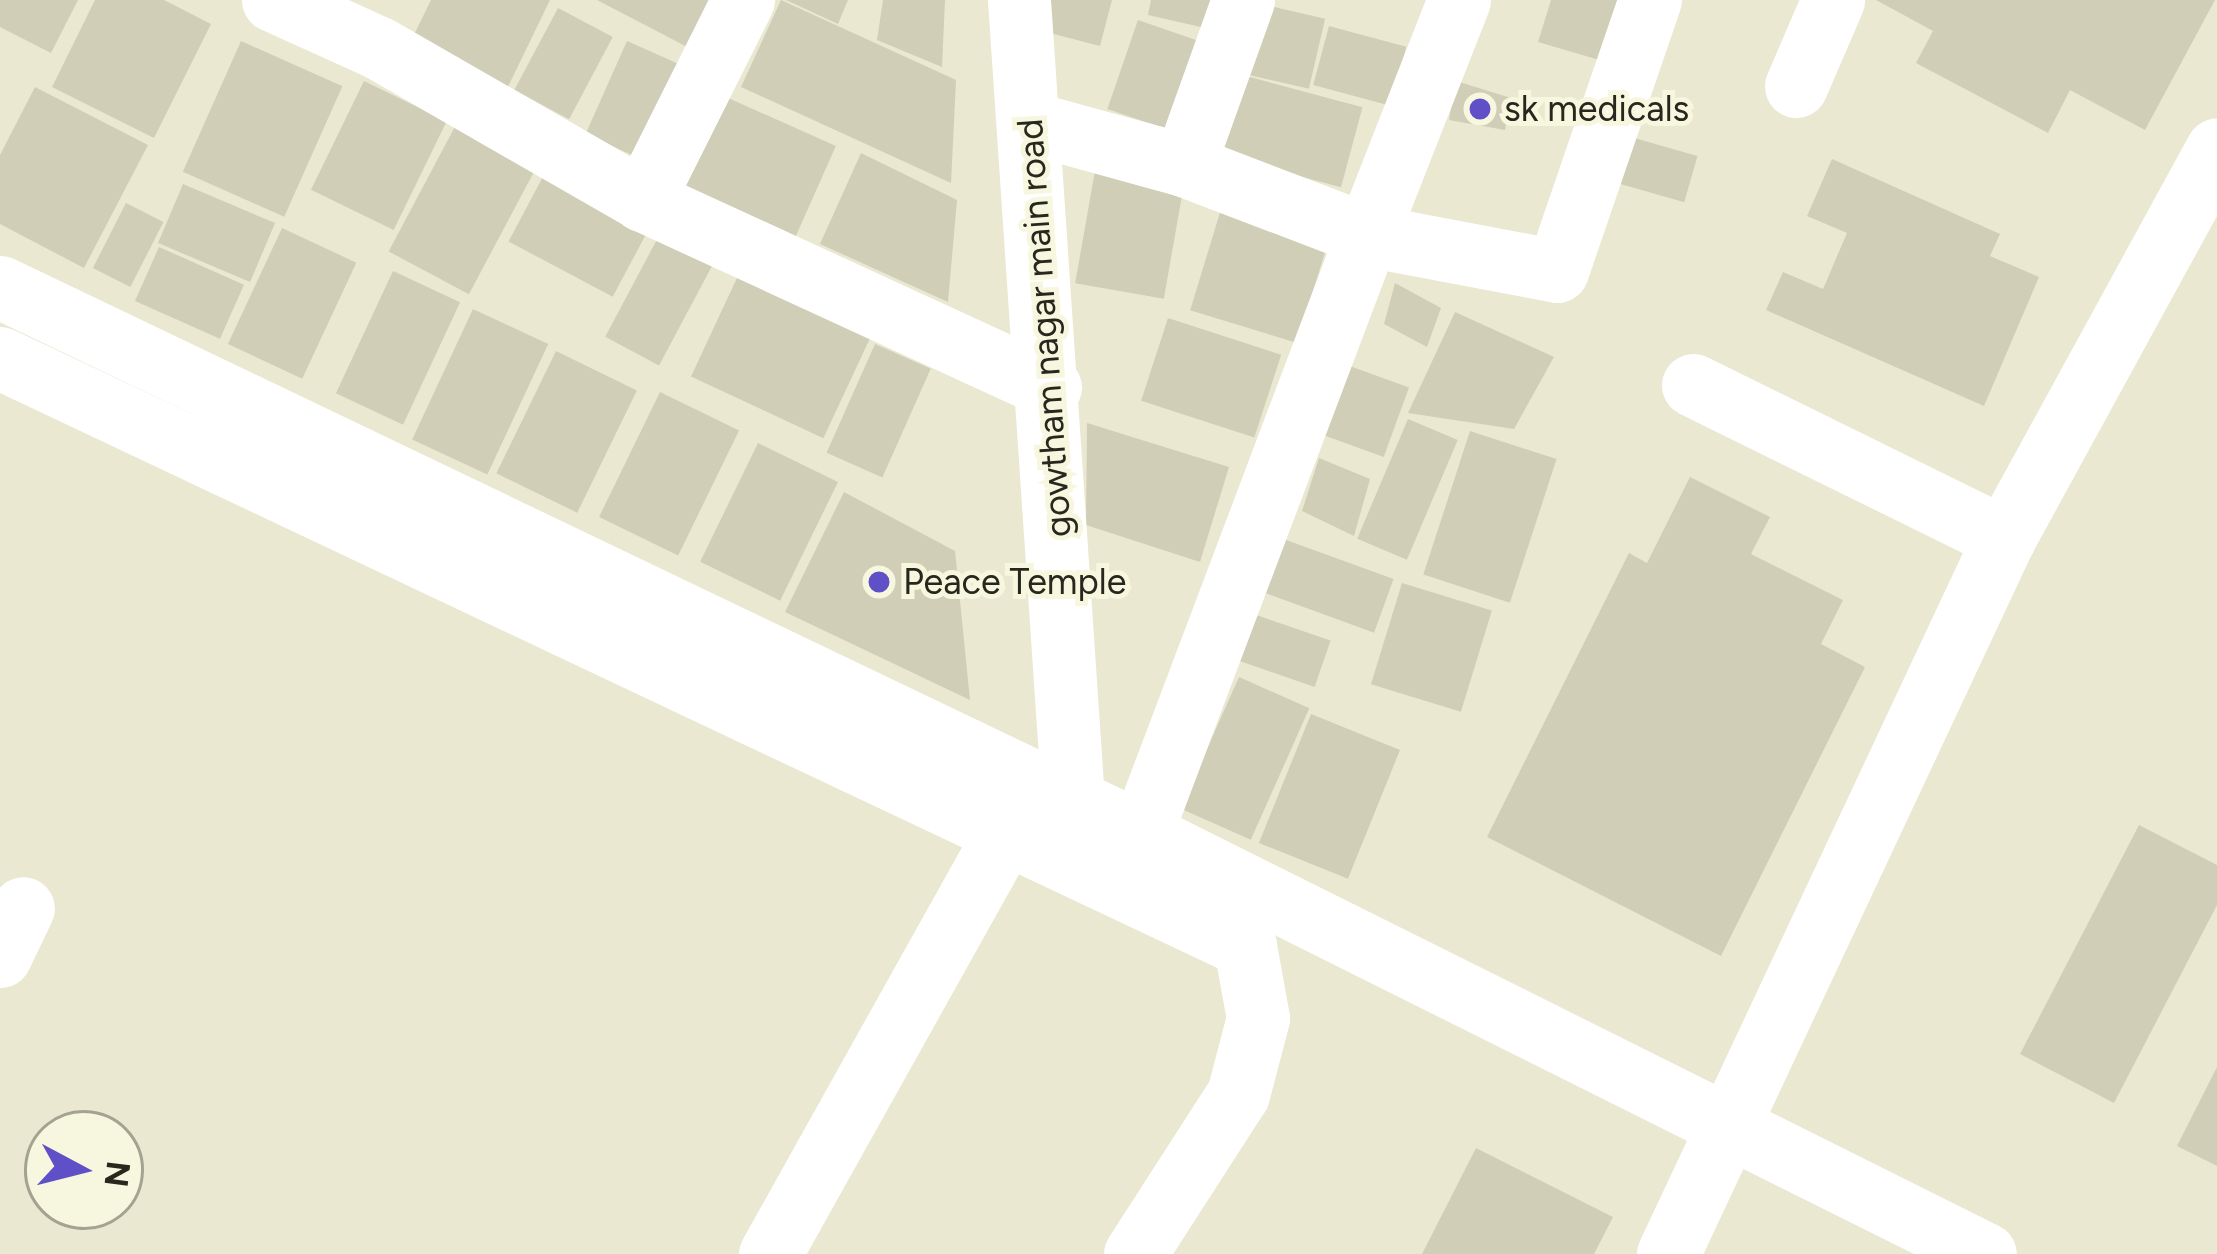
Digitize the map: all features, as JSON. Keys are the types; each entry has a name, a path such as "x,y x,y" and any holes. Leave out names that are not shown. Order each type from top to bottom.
{"street":[{"path":"273,0 390,24 643,200 1050,387"},
{"path":"643,200 743,0"},
{"name":"gowtham nagar main road","path":"1019,0 1050,387 1073,801"},
{"path":"1184,165 1243,0"},
{"path":"1141,833 1459,0"},
{"path":"1031,123 1184,165 1367,236 1557,271 1650,0"},
{"path":"1796,86 1833,0"},
{"path":"1668,1254 2004,538 2217,149"},
{"path":"0,287 1141,833 1985,1254"},
{"path":"0,358 1008,828 1245,946 1258,1018 1238,1094 1135,1254"},
{"path":"1693,385 2004,538"},
{"path":"770,1254 1008,828"}],"building":[{"path":"0,0 78,0 51,53 0,27"},
{"path":"95,0 164,0 211,24 154,138 52,87"},
{"path":"431,0 550,0 504,95 408,47"},
{"path":"597,0 716,0 691,49"},
{"path":"781,0 956,80 951,183 741,87"},
{"path":"786,0 848,0 838,24"},
{"path":"883,0 945,0 942,67 877,40"},
{"path":"1050,0 1112,0 1100,46 1046,32"},
{"path":"1151,0 1220,0 1214,30 1148,15"},
{"path":"1551,0 1629,0 1613,64 1538,42"},
{"path":"1876,0 2215,0 2145,130 2070,90 2048,133 1916,63 1933,31"},
{"path":"1253,2 1325,19 1309,89 1237,72"},
{"path":"558,8 613,37 569,119 514,90"},
{"path":"1138,20 1209,44 1178,133 1107,109"},
{"path":"1329,26 1406,47 1390,106 1313,85"},
{"path":"241,41 342,86 284,217 183,172"},
{"path":"627,41 693,70 651,163 586,134"},
{"path":"1235,73 1363,107 1341,187 1214,153"},
{"path":"364,81 447,121 394,230 311,190"},
{"name":"sk medicals","path":"1456,81 1511,98 1505,130 1449,120"},
{"path":"35,87 148,145 84,268 0,224 0,155"},
{"path":"708,89 836,146 796,236 668,179"},
{"path":"459,119 539,162 469,294 389,251"},
{"path":"1610,131 1697,156 1684,202 1597,177"},
{"path":"861,153 957,200 948,302 820,244"},
{"path":"1832,159 2000,234 1990,256 2039,277 1984,406 1766,310 1783,272 1823,289 1847,233 1807,216"},
{"path":"1096,165 1185,181 1164,299 1075,283"},
{"path":"547,169 651,224 613,297 509,241"},
{"path":"183,184 275,223 250,282 158,243"},
{"path":"126,203 163,222 130,287 93,268"},
{"path":"1222,206 1329,239 1297,343 1190,310"},
{"path":"282,228 356,263 302,379 228,344"},
{"path":"662,230 716,259 659,365 605,337"},
{"path":"159,247 244,285 220,339 135,301"},
{"path":"743,265 875,327 823,438 691,376"},
{"path":"393,271 460,302 403,425 336,393"},
{"path":"1395,283 1441,308 1427,347 1384,324"},
{"path":"473,309 548,344 487,475 412,440"},
{"path":"1455,312 1554,357 1514,429 1408,413"},
{"path":"1168,318 1281,355 1254,438 1141,401"},
{"path":"875,344 931,369 882,478 827,453"},
{"path":"556,351 637,390 577,513 496,473"},
{"path":"1347,365 1409,388 1384,457 1322,435"},
{"path":"660,392 739,431 678,556 599,517"},
{"path":"1408,419 1458,440 1407,560 1357,539"},
{"path":"1087,423 1229,467 1200,562 1086,525"},
{"path":"1470,431 1557,459 1510,603 1423,575"},
{"path":"758,443 838,482 780,601 700,562"},
{"path":"1319,458 1370,479 1354,536 1302,511"},
{"path":"1690,477 1770,517 1751,554 1843,600 1821,644 1865,667 1721,956 1487,837 1629,553 1647,563"},
{"name":"Peace Temple","path":"844,492 955,551 970,700 785,612"},
{"path":"1278,537 1394,579 1374,633 1259,591"},
{"path":"1402,583 1492,610 1461,712 1371,684"},
{"path":"1236,608 1331,641 1315,687 1220,654"},
{"path":"1239,677 1309,708 1251,840 1180,809"},
{"path":"1311,714 1400,750 1348,879 1259,843"},
{"path":"2139,825 2217,865 2217,905 2114,1103 2020,1054"},
{"path":"2217,1067 2217,1166 2177,1146"},
{"path":"1476,1148 1613,1217 1594,1254 1422,1254"}],"place":[{"name":"sk medicals","path":"1480,109"},
{"name":"Peace Temple","path":"879,582"}]}
